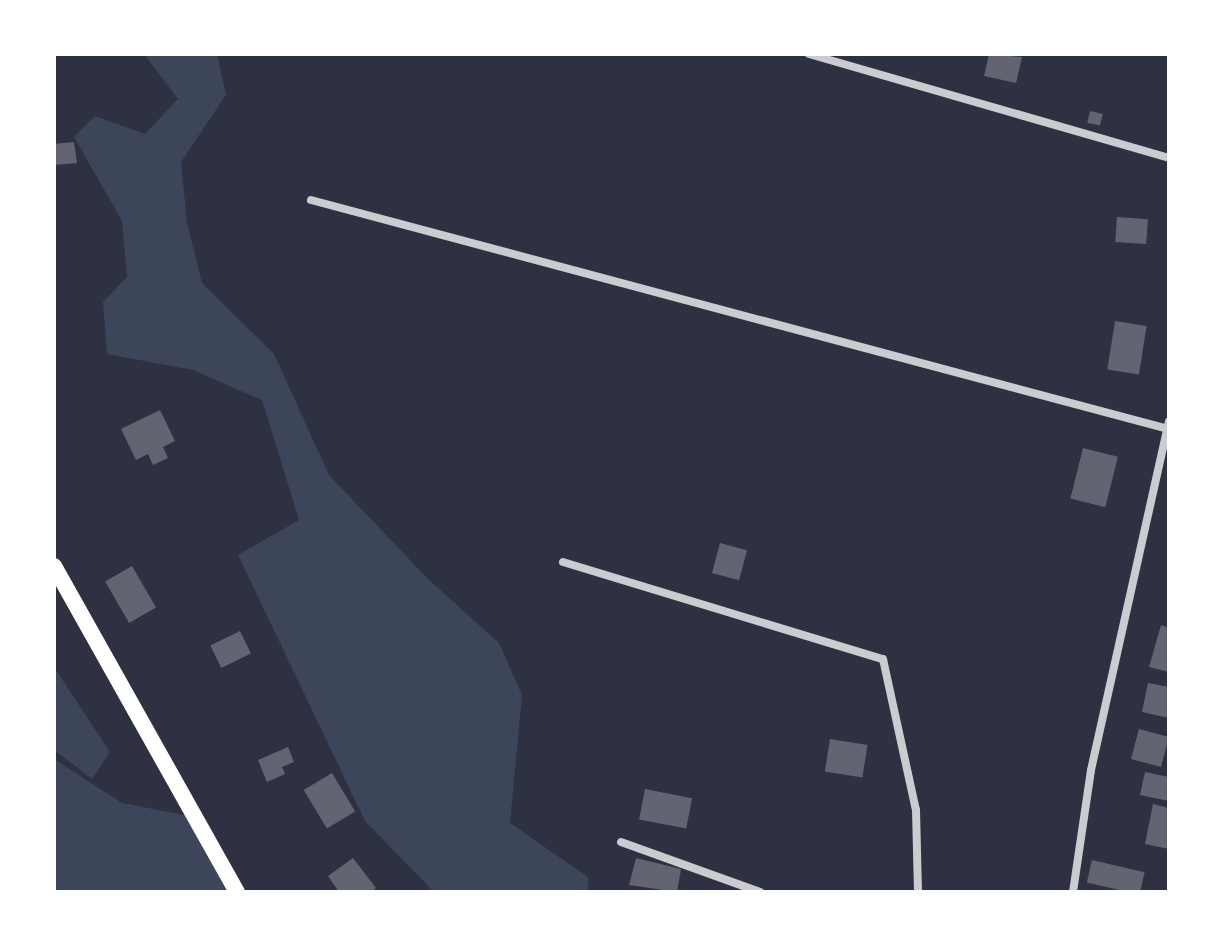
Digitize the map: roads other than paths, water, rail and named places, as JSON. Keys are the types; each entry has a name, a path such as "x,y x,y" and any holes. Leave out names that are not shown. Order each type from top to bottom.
{"main road":[{"path":"54,566 237,892"}],"street":[{"path":"809,54 1169,158"},
{"path":"311,200 1168,425 1091,770 1073,892"},
{"path":"563,562 883,659 916,810 918,892"},
{"path":"621,842 760,892"}]}
